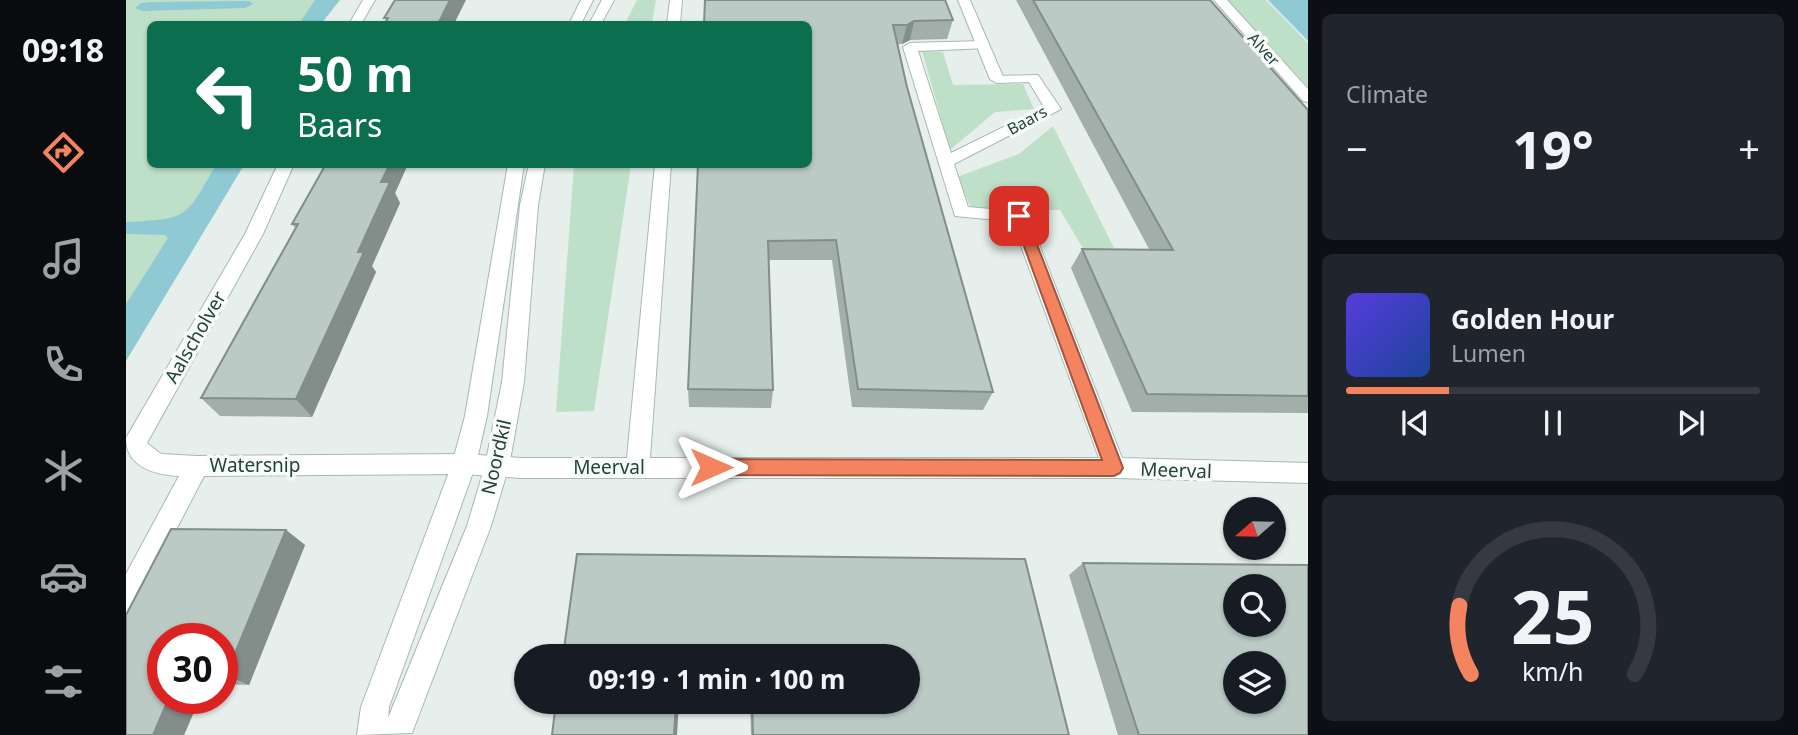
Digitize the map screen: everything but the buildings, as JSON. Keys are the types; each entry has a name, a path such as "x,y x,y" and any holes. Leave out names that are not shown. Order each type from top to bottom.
{"street":[{"path":"357,21 369,0"},
{"path":"576,21 587,0"},
{"path":"597,21 608,0"},
{"path":"674,21 676,0"},
{"name":"Baars","path":"945,162 1053,109 1033,78 997,79 964,0"},
{"name":"Alver","path":"1220,0 1308,98"},
{"path":"983,45 910,47 961,212 1019,216 1114,468"},
{"name":"Aalscholver","path":"197,466 158,465 141,456 135,443 254,234 284,168"},
{"name":"Noordkil","path":"372,735 375,707 464,464 478,404 515,168"},
{"name":"Noordkil","path":"395,735 479,526 497,466 513,382 529,205 536,168"},
{"path":"638,466 663,168"},
{"name":"Watersnip","path":"126,600 197,466 497,466"},
{"name":"Meerval","path":"497,466 1114,468 1308,473"}],"green space":[{"path":"126,0 326,0 313,21 147,21 147,168 218,168 126,307"},
{"path":"637,0 656,0 652,21 626,21"},
{"path":"1227,0 1266,0 1308,43 1308,87"},
{"path":"922,51 943,52 953,85 1023,84 1034,109 995,112 950,150"},
{"path":"1053,126 1114,248 1084,250 1060,210 972,210 957,177 1019,154"},
{"path":"574,168 631,168 594,411 556,412"}],"water":[{"path":"315,0 340,0 323,21 301,21"},
{"path":"1268,0 1308,0 1308,41"},
{"path":"249,1 253,4 245,8 143,11 135,8 141,3 152,2"},
{"path":"214,168 242,168 126,361 126,304 168,238 165,235 126,234 126,222 174,217 191,206"}],"route":[{"path":"711,467 1114,468 1019,216"}]}
